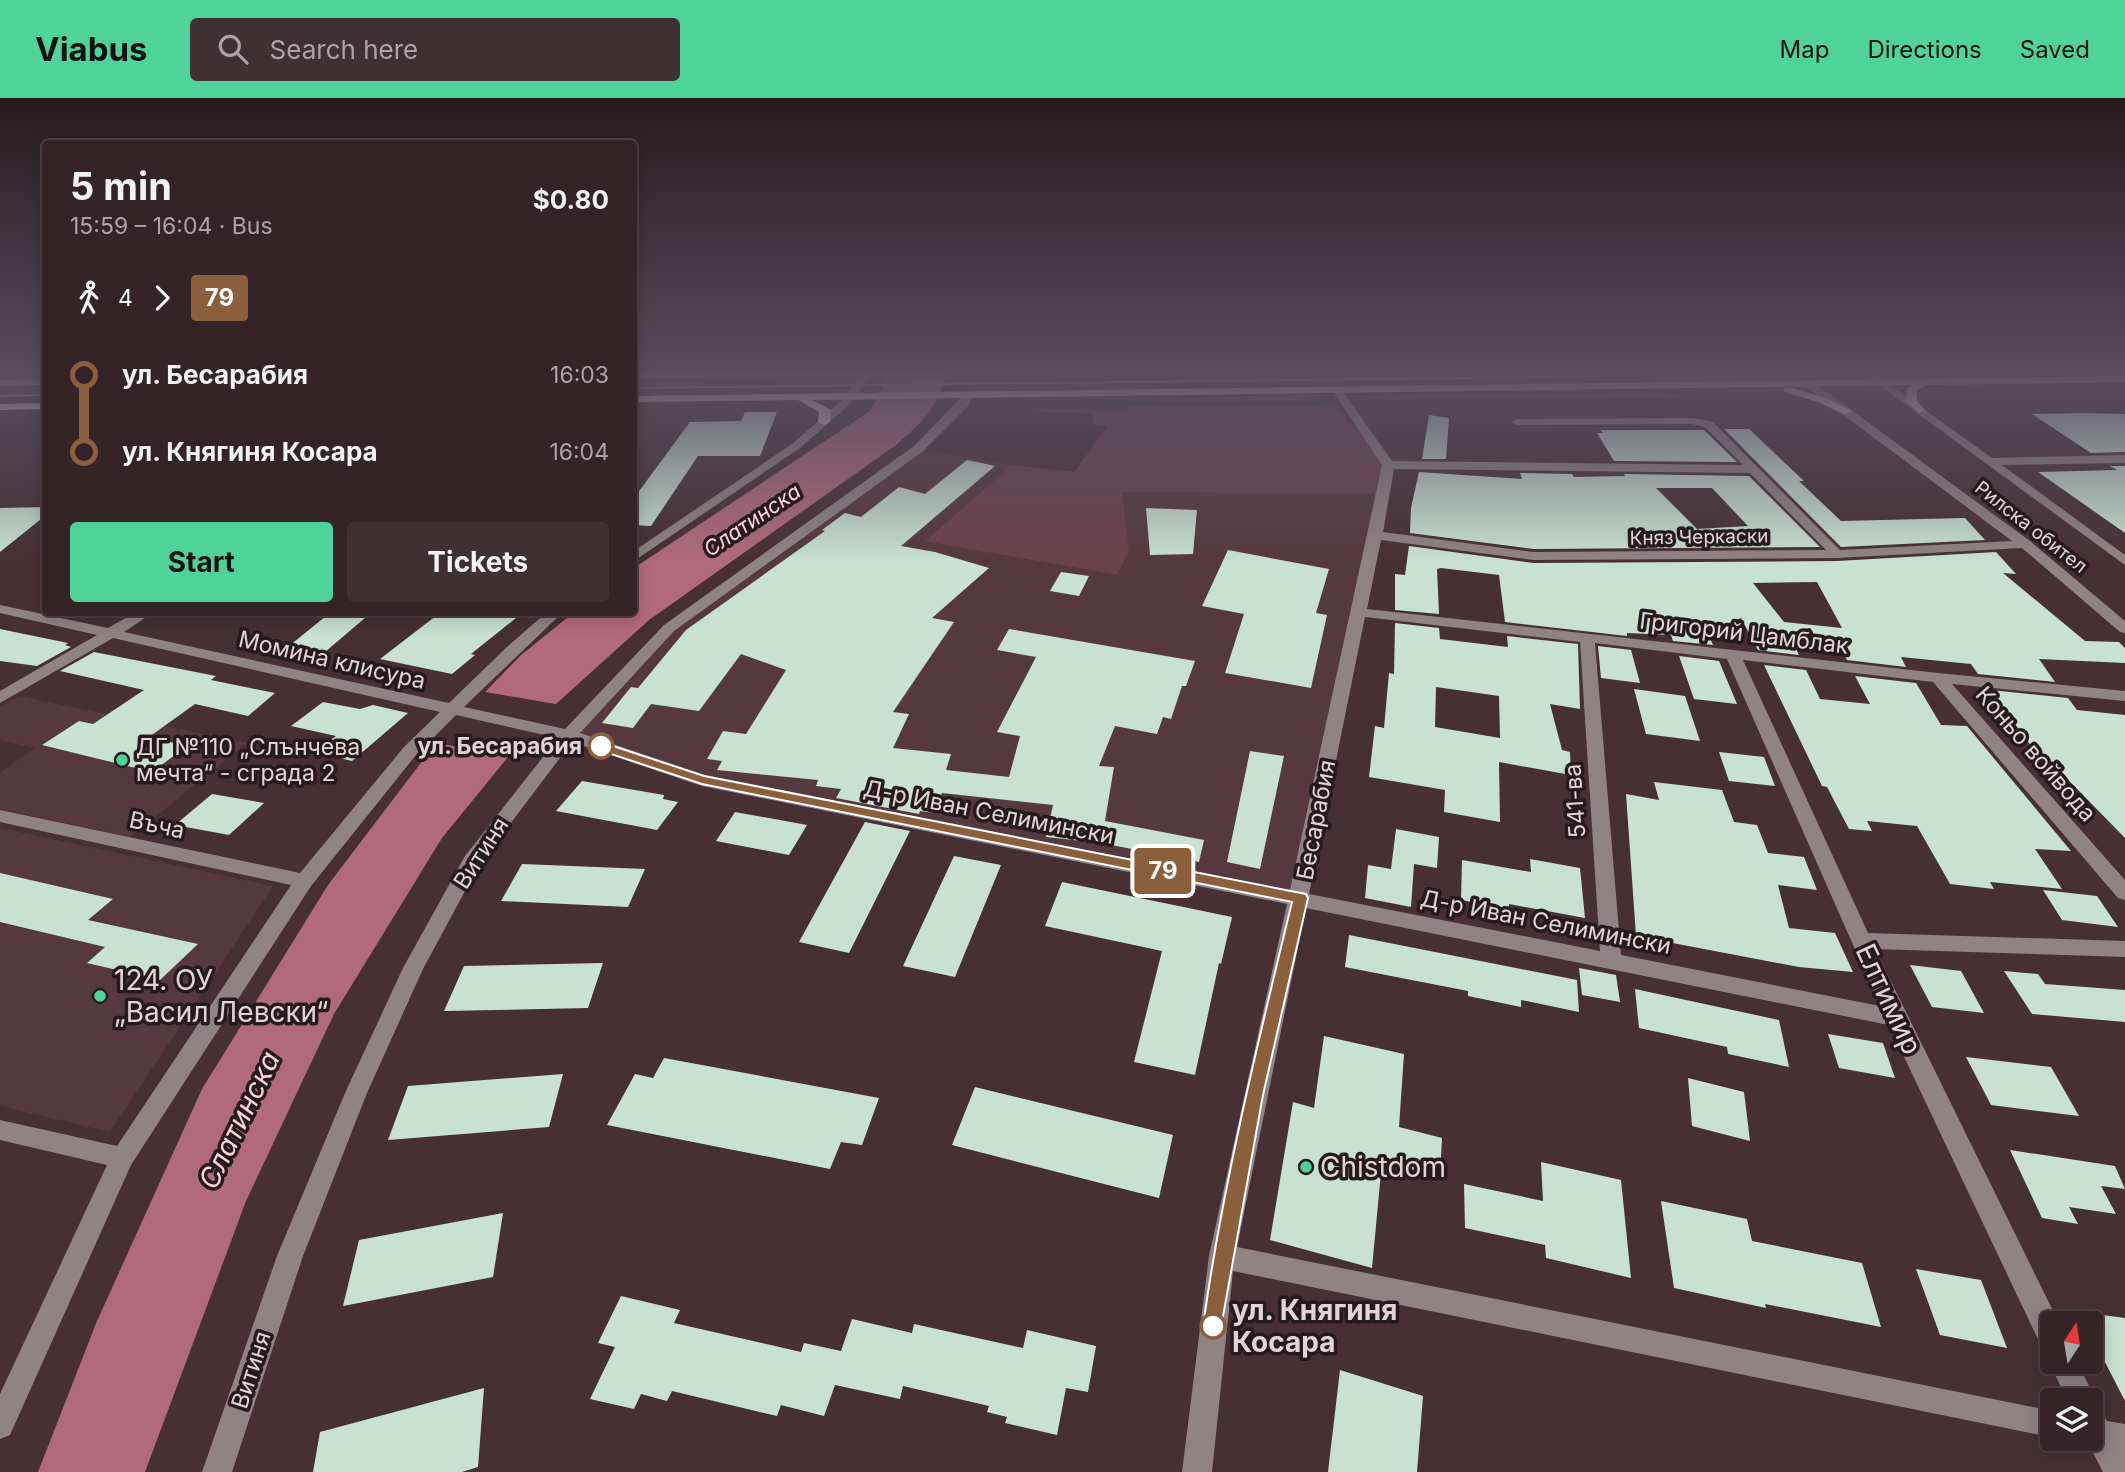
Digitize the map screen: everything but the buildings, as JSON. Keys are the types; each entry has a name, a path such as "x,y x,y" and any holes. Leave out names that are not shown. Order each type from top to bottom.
{"street":[{"path":"637,554 811,433"},
{"name":"Витиня","path":"217,1472 290,1256 356,1093 413,968 472,861 569,735 669,628 918,449 934,433"},
{"path":"1366,433 1388,465 1752,469"},
{"path":"1718,433 1837,554"},
{"name":"Рилска обител","path":"1875,433 2025,544 2125,629"},
{"name":"Рилска обител","path":"1951,433 2125,561"},
{"path":"1991,462 2125,460"},
{"name":"Бесарабия","path":"1197,1472 1222,1256 1254,1095 1300,898 1376,535 1388,465"},
{"name":"Княз Черкаски","path":"1376,535 1534,556 1837,554 2025,544"},
{"name":"Момина клисура","path":"0,609 454,710"},
{"name":"Григорий Цамблак","path":"1358,612 1938,678 2125,696"},
{"path":"0,698 140,616"},
{"path":"0,1425 122,1158 304,881 410,751 552,616"},
{"name":"541-ва","path":"1587,638 1611,960"},
{"name":"Елтимир","path":"1732,655 1896,1018 2040,1313"},
{"name":"Коньо войвода","path":"1938,678 2125,893"},
{"name":"Д-р Иван Селимински","path":"454,710 569,735 702,780 1896,1018"},
{"name":"Въча","path":"0,816 304,881"},
{"path":"1862,942 2125,949"},
{"path":"0,1130 122,1158"},
{"path":"1222,1256 2040,1422"},
{"path":"2103,1434 2118,1472"}],"shaded area":[{"path":"1103,433 1359,433 1388,465 1384,494 1122,492 1129,551 1117,575 925,541 1012,465 1074,472"},
{"path":"918,449 1012,465 926,540 1129,551 1122,492 1384,494 1300,898 702,780 569,735 669,628"},
{"name":"ДГ №110 „Слънчева мечта“ - сграда 2","path":"19,696 247,743 130,837 0,809 0,773 35,748 0,740 0,707"},
{"name":"124. ОУ „Васил Левски“","path":"0,828 273,886 110,1132 0,1106"}],"water":[{"name":"Слатинска","path":"837,433 909,433 649,620 556,704 508,757 442,838 334,1014 246,1201 145,1472 38,1472 97,1321 202,1089 328,885 436,743 520,656 569,616 637,616 637,566"}],"pier":[{"path":"480,691 561,705 512,757 432,742"}],"bus line":[{"name":"79","path":"601,746 702,780 1300,898 1254,1095 1222,1256 1213,1326"}],"place":[{"name":"ул. Бесарабия","path":"601,746"},
{"name":"ДГ №110 „Слънчева мечта“ - сграда 2","path":"122,760"},
{"name":"124. ОУ „Васил Левски“","path":"100,996"},
{"name":"Chistdom","path":"1306,1167"},
{"name":"ул. Княгиня Косара","path":"1213,1326"}]}
